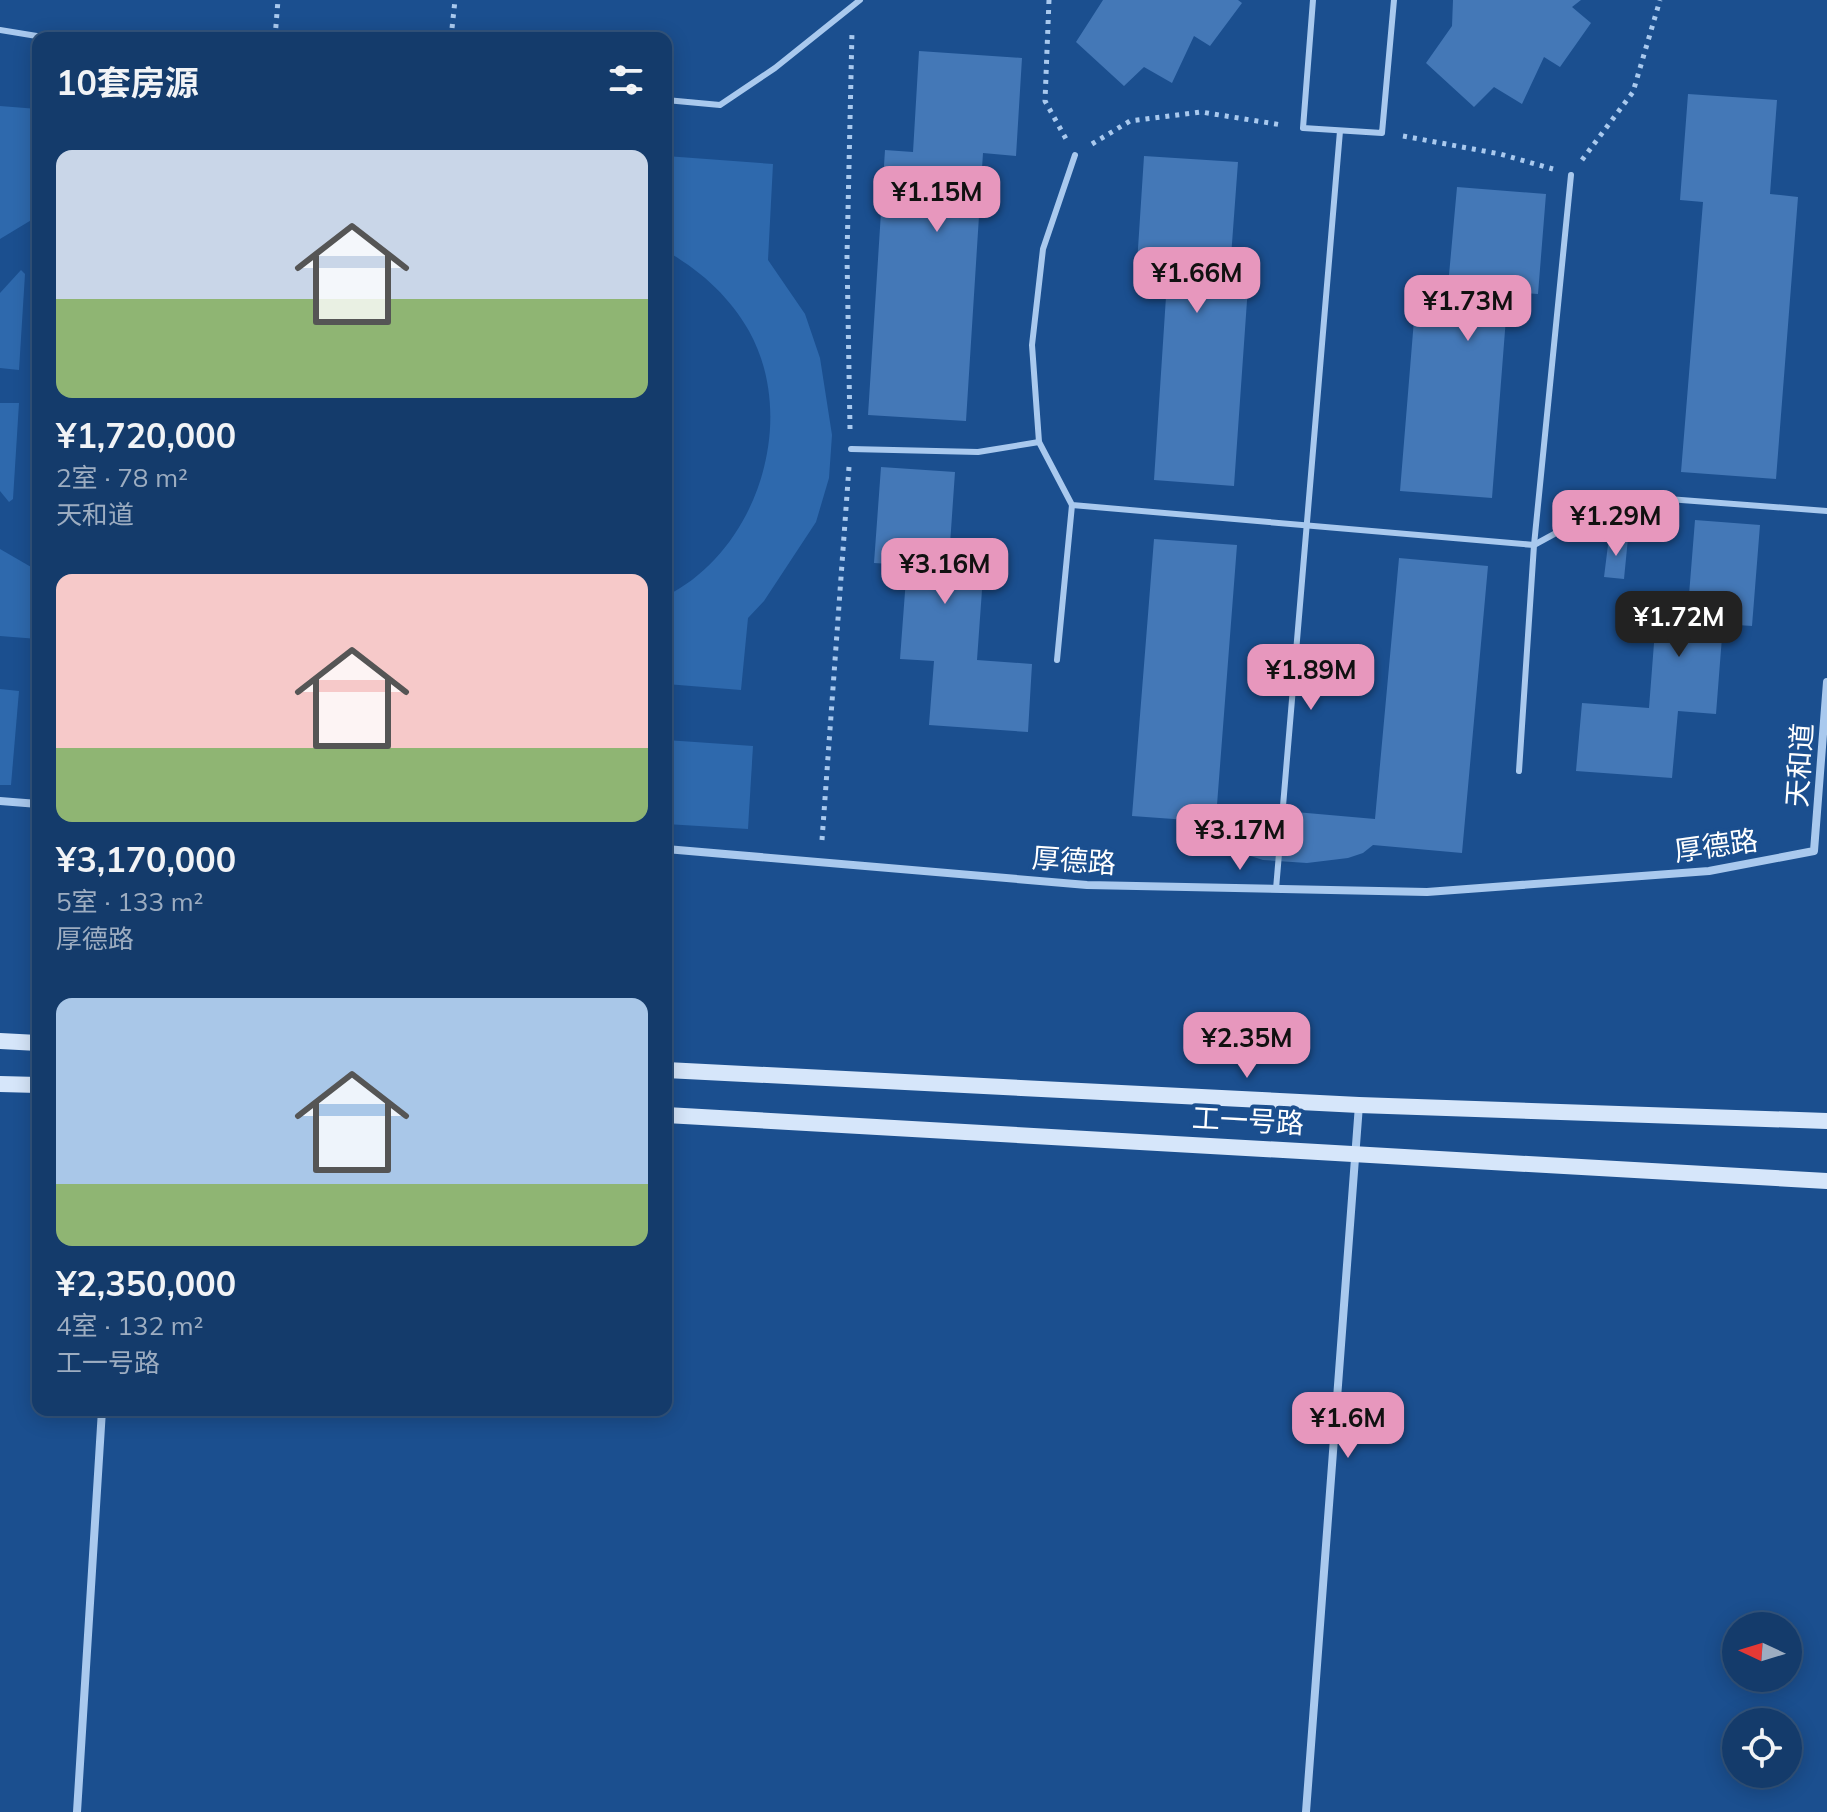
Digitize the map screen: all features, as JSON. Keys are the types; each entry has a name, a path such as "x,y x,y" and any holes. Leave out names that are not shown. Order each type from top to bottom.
{"main road":[{"path":"0,1041 32,1043"},
{"name":"工一号路","path":"672,1070 1359,1105 1827,1121"},
{"path":"0,1084 32,1085"},
{"name":"工一号路","path":"672,1115 1827,1181"}],"street":[{"name":"天和道","path":"1814,851 1827,682"},
{"path":"0,801 32,804"},
{"name":"厚德路","path":"672,850 1087,885 1427,892 1709,871 1814,851"},
{"path":"1306,1812 1359,1105"},
{"path":"77,1812 102,1416"}],"lane":[{"path":"672,101 720,105 775,68 860,0"},
{"path":"1313,0 1303,128 1382,133 1394,0"},
{"path":"0,30 32,35"},
{"path":"1276,889 1340,131"},
{"path":"1057,660 1072,505 1039,442 1032,345 1043,249 1075,155"},
{"path":"1519,771 1534,545 1571,175"},
{"path":"851,449 978,452 1039,442"},
{"path":"1072,505 1534,545 1611,503 1668,499 1827,511"}],"path":[{"path":"275,32 278,0"},
{"path":"452,32 455,0"},
{"path":"1049,0 1045,101 1075,155 1130,121 1201,112 1303,128"},
{"path":"1382,133 1500,154 1571,175 1633,92 1660,0"}],"shaded area":[{"path":"0,106 32,109 32,220 0,239"},
{"path":"672,156 773,164 768,260 805,314 820,358 832,435 829,478 816,522 764,601 748,618 741,690 672,684 672,592 698,575 724,548 745,516 760,480 769,443 770,404 764,366 749,331 733,307 691,267 672,255"},
{"path":"21,270 25,274 19,370 0,368 0,293"},
{"path":"0,403 19,403 13,499 9,502 0,491"},
{"path":"0,549 32,568 32,639 0,636"},
{"path":"0,689 19,691 11,785 0,785"},
{"path":"672,740 753,746 748,829 672,824"}],"building":[{"path":"1103,0 1238,0 1242,3 1210,46 1194,36 1172,83 1144,67 1124,86 1076,42"},
{"path":"1453,0 1581,0 1572,7 1591,23 1560,67 1544,57 1522,104 1494,87 1474,107 1426,63 1452,26"},
{"path":"919,51 1022,58 1016,156 983,153 966,421 868,415 885,150 913,152"},
{"path":"1688,94 1777,100 1770,194 1798,197 1776,479 1681,472 1703,202 1680,200"},
{"path":"1144,156 1238,162 1231,257 1250,258 1234,486 1154,480 1168,266 1137,264"},
{"path":"1457,187 1546,194 1538,294 1508,292 1492,498 1400,491 1417,283 1448,286"},
{"path":"881,467 955,472 949,559 984,562 977,660 1032,664 1028,732 929,725 934,661 900,659 907,565 874,563"},
{"path":"1695,520 1760,525 1752,626 1723,624 1716,714 1678,711 1672,778 1576,771 1582,703 1649,708 1656,617 1687,620"},
{"path":"1609,537 1628,538 1624,579 1604,577"},
{"path":"1154,539 1237,545 1217,805 1375,819 1399,558 1488,566 1462,853 1373,845 1363,853 1348,858 1307,863 1263,860 1217,845 1215,822 1132,816"}]}
